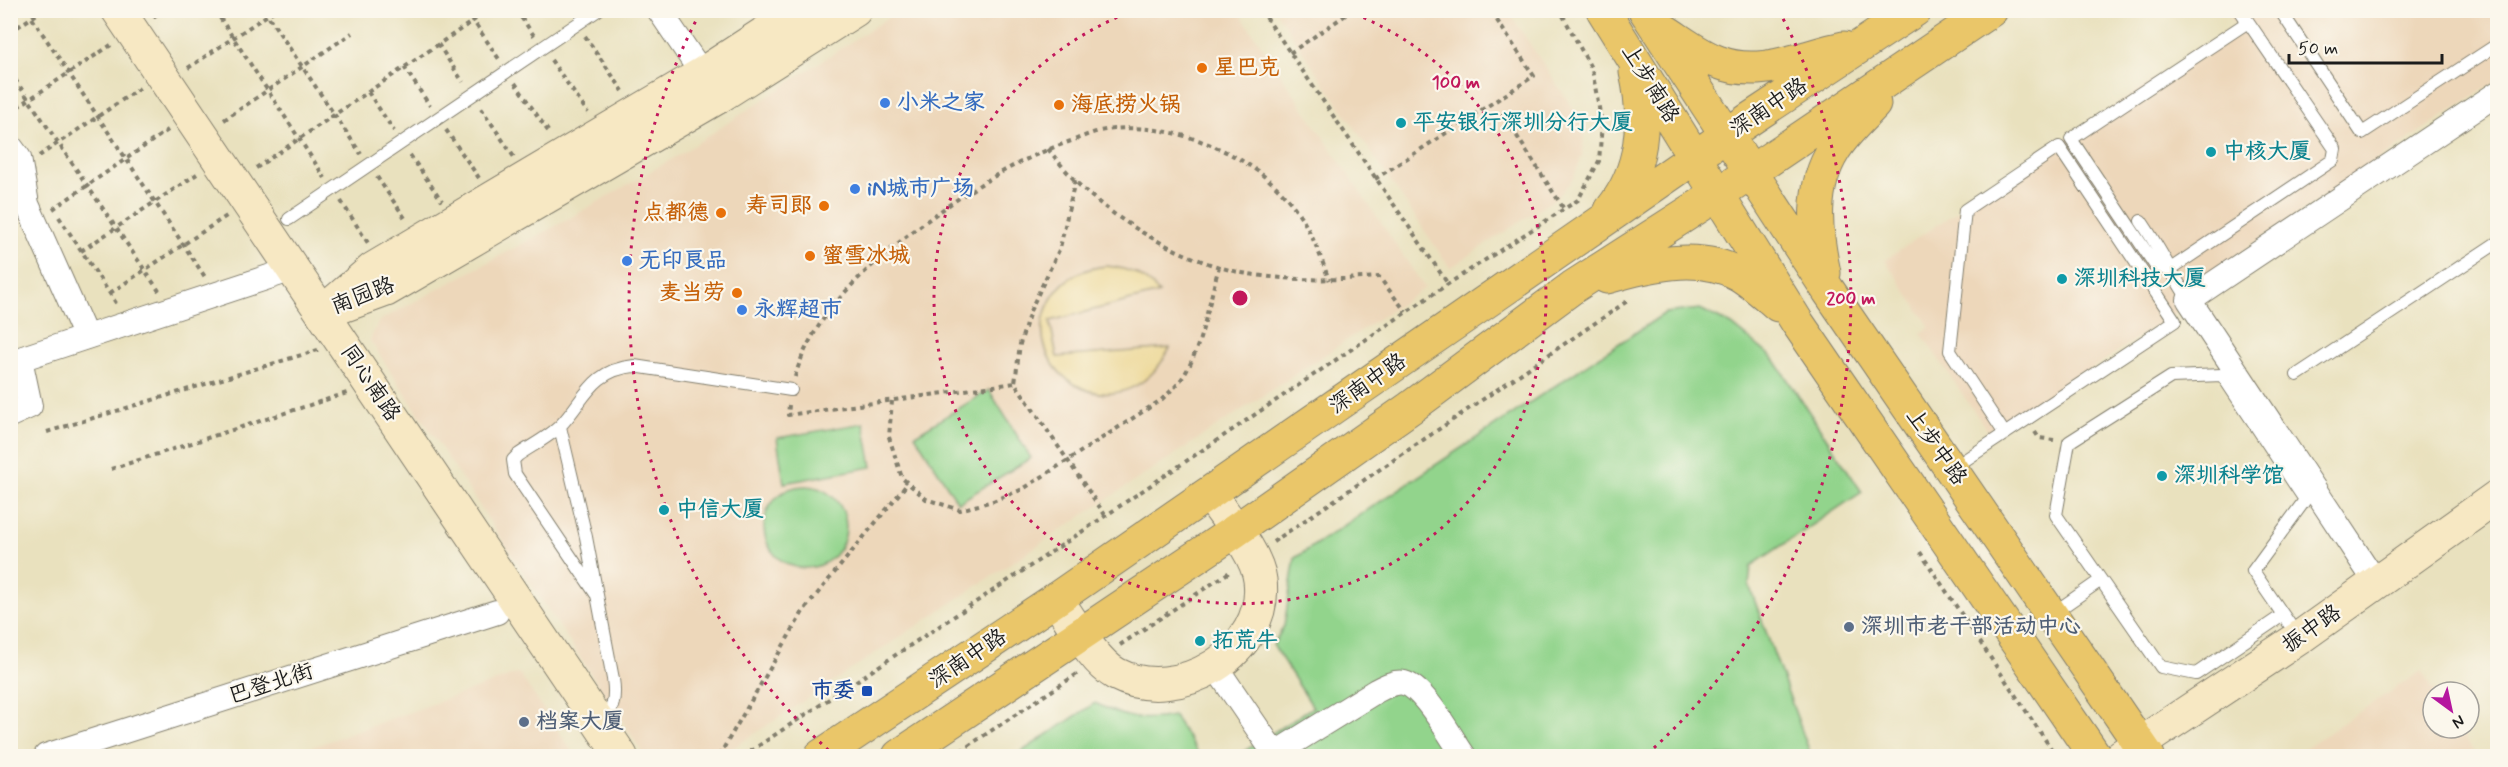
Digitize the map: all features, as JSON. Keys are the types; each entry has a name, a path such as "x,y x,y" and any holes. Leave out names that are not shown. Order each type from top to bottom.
{"main road":[{"name":"上步南路","path":"1603,10 1696,158"},
{"name":"深南中路","path":"821,756 1210,494 1727,136 1915,10"},
{"name":"深南中路","path":"899,756 1235,531 1410,408 1574,287 1718,194 1992,10"},
{"name":"上步南路","path":"1649,16 1727,136"},
{"path":"1649,16 1719,63 1741,68 1776,66 1866,44"},
{"path":"1590,231 1619,201 1637,159 1642,106 1629,50"},
{"path":"1827,290 1816,230 1818,192 1823,172 1834,150 1848,131 1905,69"},
{"name":"上步中路","path":"1727,136 1827,290 2051,615 2136,753"},
{"name":"上步中路","path":"1696,158 1797,322 2095,756"},
{"path":"1574,287 1637,268 1689,262 1712,265 1737,273 1797,322"}],"street":[{"path":"659,10 710,85"},
{"name":"南园路","path":"710,85 800,10"},
{"name":"南园路","path":"322,313 386,290 710,85 855,10"},
{"name":"同心南路","path":"118,26 293,269 621,756"},
{"path":"2377,584 2189,300 2498,93"},
{"path":"15,152 27,204 44,215 86,338"},
{"path":"10,415 30,406 20,359 293,269"},
{"path":"1056,599 1106,666 1116,674 1133,680 1153,683 1171,682 1186,679 1215,666 1228,656 1247,632 1255,615 1261,581 1258,570 1210,494"},
{"name":"振中路","path":"2136,753 2291,627 2377,584 2498,495"},
{"name":"巴登北街","path":"46,756 497,612"},
{"path":"1215,666 1273,755 1376,691 1402,682 1414,688 1425,699 1464,756"}],"lane":[{"path":"290,219 598,10"},
{"path":"2169,270 2333,160 2335,149 2240,10"},
{"path":"2280,10 2362,133 2498,44"},
{"path":"2247,22 2256,41 2278,75"},
{"path":"2169,270 2156,265 2071,139 2247,22"},
{"path":"1952,469 2005,434 2175,321 2059,147 1965,210 1950,351 2005,434"},
{"path":"2141,221 2163,253 2169,270 2189,300"},
{"path":"2297,375 2498,242"},
{"path":"596,594 519,482 512,467 513,460 560,427 588,388 612,371 623,367 634,366 791,390"},
{"path":"2222,375 2305,500 2253,571 2291,627 2196,674 2161,667 2101,580 2056,515 2069,442 2171,377 2222,375"},
{"path":"560,427 615,690 610,713 601,726"},
{"path":"2051,615 2101,580"}],"path":[{"path":"10,32 43,10"},
{"path":"153,17 163,10"},
{"path":"214,10 370,246"},
{"path":"264,10 408,222"},
{"path":"188,69 275,10"},
{"path":"255,168 489,10"},
{"path":"1261,10 1448,284"},
{"path":"1290,53 1353,10"},
{"path":"1375,179 1534,76 1490,10"},
{"path":"743,756 1448,284 1578,200 1599,161 1602,124 1592,70 1560,10"},
{"path":"32,18 217,294"},
{"path":"578,25 623,91"},
{"path":"10,112 70,73 118,26"},
{"path":"223,121 352,33"},
{"path":"10,72 171,309"},
{"path":"15,152 24,166 145,84"},
{"path":"1502,113 1564,209"},
{"path":"44,215 173,126"},
{"path":"1015,383 788,415 791,390 810,337 846,290 898,243 954,201 1002,171 1048,148 1100,131 1139,129 1178,135 1212,145 1246,162 1273,183 1292,204 1320,254 1329,280"},
{"path":"1048,148 1094,199 1130,225 1176,249 1219,267 1253,275 1329,280 1379,277 1406,312"},
{"path":"81,251 202,170"},
{"path":"1076,180 1060,248 1030,311 1020,344 1015,383 1105,515"},
{"path":"44,215 47,200"},
{"path":"110,293 231,213"},
{"path":"44,215 81,251 130,324"},
{"path":"892,401 889,436 902,478 926,499 960,510 993,501 1023,489 1161,400 1175,387 1187,372 1194,355 1219,267"},
{"path":"1265,547 1635,296"},
{"path":"48,432 322,349"},
{"path":"111,469 350,392"},
{"path":"2026,420 2039,438 2069,442"},
{"path":"719,756 804,610 908,483"},
{"path":"1918,549 2056,756"},
{"path":"1112,650 1239,565"},
{"path":"953,756 1086,668"},
{"path":"761,745 764,750"}],"shaded area":[{"name":"iN城市广场","path":"898,11 1238,11 1425,288 721,756 645,756 370,340 379,321 563,222 679,155"},
{"path":"1275,11 1508,11 1585,127 1582,156 1573,179 1556,198 1450,268"},
{"path":"2226,11 2497,11 2497,80 2186,289 2193,301 1991,436 1921,333 1930,327 1885,260 2236,25"},
{"path":"2421,671 2427,680 2421,680 2421,740 2467,740 2478,756 2293,756"},
{"path":"519,673 575,756 287,756"}],"green space":[{"path":"1700,309 1732,325 1774,359 1862,492 1751,566 1749,585 1811,756 1237,756 1313,707 1273,645 1284,626 1295,558 1665,313"},
{"path":"989,390 1031,458 958,503 915,435"},
{"path":"864,423 872,467 784,483 777,438"},
{"path":"805,486 821,489 834,498 843,511 846,527 843,543 834,556 821,565 805,568 789,565 776,556 767,543 764,527 767,511 776,498 789,489"},
{"path":"1095,703 1133,717 1152,719 1174,716 1200,756 1015,756"}],"sand":[{"path":"1106,266 1136,274 1159,293 1050,321 1057,357 1170,348 1148,377 1123,391 1098,393 1075,384 1056,368 1045,346 1043,320 1055,293 1065,282 1084,271"}],"place":[{"name":"星巴克","path":"1202,68"},
{"name":"小米之家","path":"885,103"},
{"name":"海底捞火锅","path":"1059,105"},
{"name":"平安银行深圳分行大厦","path":"1401,123"},
{"name":"中核大厦","path":"2211,152"},
{"name":"iN城市广场","path":"855,189"},
{"name":"寿司郎","path":"824,206"},
{"name":"点都德","path":"721,213"},
{"name":"蜜雪冰城","path":"810,256"},
{"name":"无印良品","path":"627,261"},
{"name":"深圳科技大厦","path":"2062,279"},
{"name":"麦当劳","path":"737,293"},
{"name":"永辉超市","path":"742,310"},
{"name":"深圳科学馆","path":"2162,476"},
{"name":"中信大厦","path":"664,510"},
{"name":"深圳市老干部活动中心","path":"1849,627"},
{"name":"拓荒牛","path":"1200,641"},
{"name":"市委","path":"867,691"},
{"name":"档案大厦","path":"524,722"}]}
